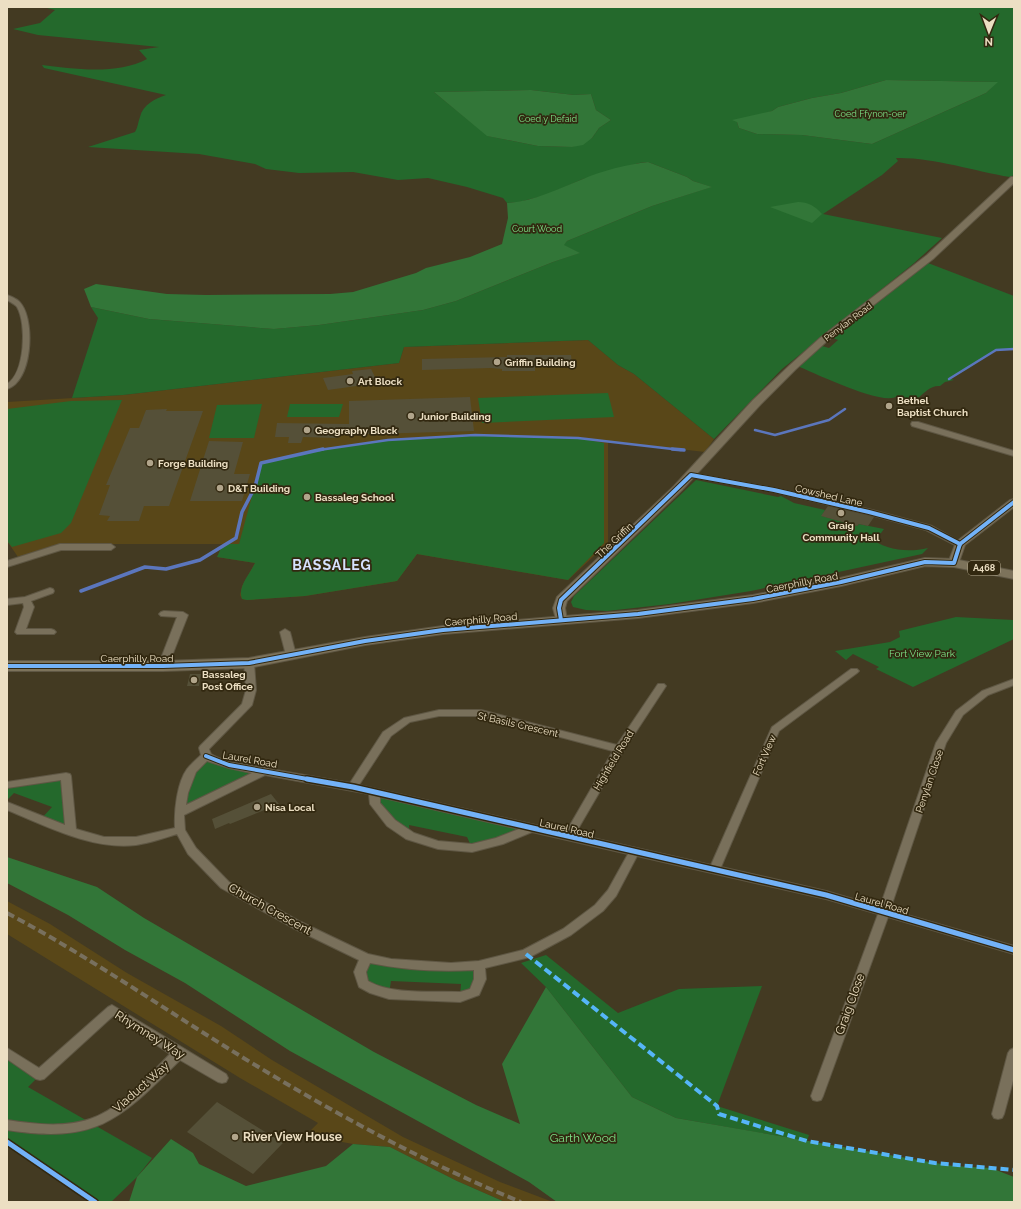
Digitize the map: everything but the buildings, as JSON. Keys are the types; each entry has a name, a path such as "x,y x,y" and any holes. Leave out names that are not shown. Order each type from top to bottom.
{"main road":[{"name":"Caerphilly Road","path":"7,666 163,666 249,663 365,641 435,632 638,614 753,599 841,582 898,567 925,562 954,563 1014,575"}],"street":[{"name":"Penylan Road","path":"691,475 757,402 793,367 823,340 930,257 1014,179"},
{"path":"7,297 21,308 25,334 25,354 21,373 11,386 7,387"},
{"path":"915,424 1014,454"},
{"name":"Cowshed Lane","path":"691,475 774,490 876,514 929,528 960,544"},
{"name":"The Griffin","path":"561,620 558,608 561,600 691,475"},
{"path":"954,563 960,544 1014,502"},
{"path":"7,564 60,547 111,547"},
{"path":"7,602 26,600 50,591"},
{"path":"26,600 29,607 20,632 51,632"},
{"path":"163,666 183,615 164,614"},
{"path":"285,632 292,655"},
{"path":"206,756 204,748 247,705 251,690 249,663"},
{"name":"Fort View","path":"714,870 775,729 854,671"},
{"name":"Penylan Close","path":"884,912 945,737 960,712 985,693 1014,682"},
{"name":"Highfield Road","path":"568,836 619,749 661,686"},
{"name":"St Basils Crescent","path":"353,787 387,734 407,720 439,713 481,714 619,749"},
{"name":"Laurel Road","path":"206,756 215,761 229,765 266,770 353,787 826,895 1014,950"},
{"name":"Church Crescent","path":"206,756 191,771 183,793 179,813 180,830 192,851 225,885 297,925 366,958 391,963 451,967 479,965 526,954 567,932 599,908 612,893 634,852"},
{"name":"Laurel Road","path":"179,813 266,770"},
{"path":"7,785 66,776 71,831"},
{"name":"Laurel Road","path":"374,792 375,804 391,823 410,836 438,845 472,848 499,841 531,828"},
{"path":"7,806 71,831 104,841 136,841 180,830"},
{"name":"Graig Close","path":"817,1096 884,912"},
{"path":"366,958 360,972 363,984 374,990 389,994 460,997 475,992 480,979 479,965"},
{"name":"Rhymney Way","path":"7,1053 40,1074 112,1010 179,1054 222,1078"},
{"path":"998,1114 1014,1053"},
{"name":"Viaduct Way","path":"7,1125 55,1130 81,1127 101,1120 121,1108 179,1054"}],"shaded area":[{"name":"Bassaleg School","path":"588,340 618,365 634,374 714,439 705,452 608,441 608,543 568,580 417,554 397,581 305,596 247,600 242,599 240,595 242,586 255,563 217,557 223,544 58,544 18,557 7,541 7,402 123,395 399,363 404,347"},
{"path":"7,901 50,924 127,973 221,1026 272,1060 403,1137 500,1182 553,1202 505,1202 457,1181 390,1147 353,1144 326,1139 311,1130 318,1123 240,1078 7,934"}],"green space":[{"path":"43,7 1014,7 1014,175 1010,177 938,162 910,158 896,158 898,161 882,175 823,214 942,238 913,264 782,369 714,439 634,374 618,365 588,340 404,347 399,363 123,395 72,398 98,318 91,307 149,319 274,329 319,325 423,310 456,301 579,253 563,245 567,241 652,206 711,187 648,162 639,163 583,179 546,195 519,202 507,203 503,198 467,187 428,178 398,180 353,172 299,173 266,169 255,164 199,154 88,147 135,132 142,112 147,105 166,95 44,68 42,65 95,70 123,67 147,59 139,50 159,47 38,35 13,29 40,23 55,10","holes":["886,80 997,82 986,93 872,144 802,135 757,134 739,128 737,122 772,111 778,107 812,98 841,93","531,90 574,95 591,94 596,110 611,120 599,128 592,138 572,147 538,146 488,136 434,92"]},
{"name":"Coed Ffynon-oer","path":"886,80 998,82 986,93 872,144 802,135 757,134 739,128 737,122 732,120 772,111 778,107 812,98 841,93"},
{"name":"Coed y Defaid","path":"531,90 574,95 591,94 596,110 611,120 599,128 592,138 583,145 572,147 538,146 487,136 434,92"},
{"name":"Court Wood","path":"648,162 687,177 693,181 712,187 652,206 567,241 564,245 580,253 553,262 456,301 423,310 319,325 274,329 149,319 91,307 84,289 96,284 167,294 330,294 353,292 416,273 426,268 470,257 502,244 508,218 507,203 537,197 606,171 632,164"},
{"path":"798,202 811,205 822,214 812,223 770,207"},
{"path":"928,263 1014,296 1014,349 996,350 966,370 949,378 954,380 945,382 940,386 928,390 918,398 923,400 918,404 897,396 890,398 878,397 864,393 797,366 822,346 829,348 838,340 833,338"},
{"path":"608,393 614,417 482,423 478,398"},
{"path":"122,400 71,523 61,533 12,547 7,541 7,409 71,401"},
{"path":"262,404 254,438 209,438 217,405"},
{"path":"290,404 343,404 339,417 287,417"},
{"path":"475,435 578,438 604,443 604,543 568,580 417,554 397,581 305,596 247,600 242,599 241,590 255,563 217,557 223,544 239,544 261,463 326,448 388,440"},
{"path":"696,480 778,497 781,496 794,503 825,510 822,516 857,526 859,524 884,529 881,533 869,537 889,548 912,550 928,548 922,554 751,591 670,604 607,611 586,610 573,607 571,602 574,596"},
{"name":"Fort View Park","path":"956,617 1014,620 1014,639 913,687 876,669 879,667 853,654 846,660 835,651 890,642 900,637 899,631"},
{"path":"206,756 266,770 179,813 191,771"},
{"path":"66,776 71,831 41,819 52,807 14,793 7,800 7,785"},
{"path":"374,792 531,828 472,848 467,837 409,825 410,836 375,804"},
{"name":"Garth Wood","path":"7,857 97,887 144,918 374,1052 476,1105 520,1124 502,1064 546,987 632,1097 676,1118 953,1166 991,1168 1014,1177 1014,1202 557,1202 529,1182 290,1051 185,983 125,950 68,915 7,883"},
{"path":"546,955 618,1013 679,989 762,986 717,1106 809,1135 807,1141 676,1118 632,1097 546,987 521,963"},
{"path":"366,958 479,965 475,992 460,997 461,984 391,981 389,994 363,984"},
{"path":"7,1053 40,1075 28,1087 152,1158 137,1177 111,1202 95,1202 7,1142"},
{"path":"171,1139 193,1153 199,1164 246,1186 326,1166 353,1144 390,1147 457,1181 505,1202 129,1202 137,1177"}],"waterway":[{"path":"949,379 996,350 1014,349"},
{"path":"755,430 775,435 829,420 845,409"},
{"path":"319,450 388,440 475,435 578,438 673,449"},
{"path":"81,591 145,567 166,569 200,560 236,538 242,512 255,487 261,463 323,449"},
{"path":"673,449 684,450"},
{"path":"673,449 681,450"}],"railway":[{"path":"7,913 67,947 242,1057 344,1117 413,1153 485,1187 521,1202"}],"marked path":[{"path":"526,954 717,1106 719,1114 807,1141 935,1163 1014,1170"}],"cycle path":[{"path":"561,620 559,608 561,600 691,475 774,490 869,512 929,528 960,544"},
{"path":"7,666 163,666 249,663 365,641 443,630 638,614 753,599 841,582 925,562 954,563 960,544 1014,502"},
{"path":"206,756 215,761 229,765 353,787 826,895 1014,950"},
{"path":"7,1142 95,1202"}],"place":[{"name":"Griffin Building","path":"497,362"},
{"name":"Art Block","path":"350,381"},
{"name":"Bethel Baptist Church","path":"889,406"},
{"name":"Junior Building","path":"411,416"},
{"name":"Geography Block","path":"307,430"},
{"name":"Forge Building","path":"150,463"},
{"name":"D&T Building","path":"220,488"},
{"name":"Bassaleg School","path":"307,497"},
{"name":"Graig Community Hall","path":"841,513"},
{"name":"Bassaleg Post Office","path":"194,680"},
{"name":"Nisa Local","path":"257,807"},
{"name":"River View House","path":"235,1137"}],"district":[{"name":"BASSALEG","path":"332,565"}]}
